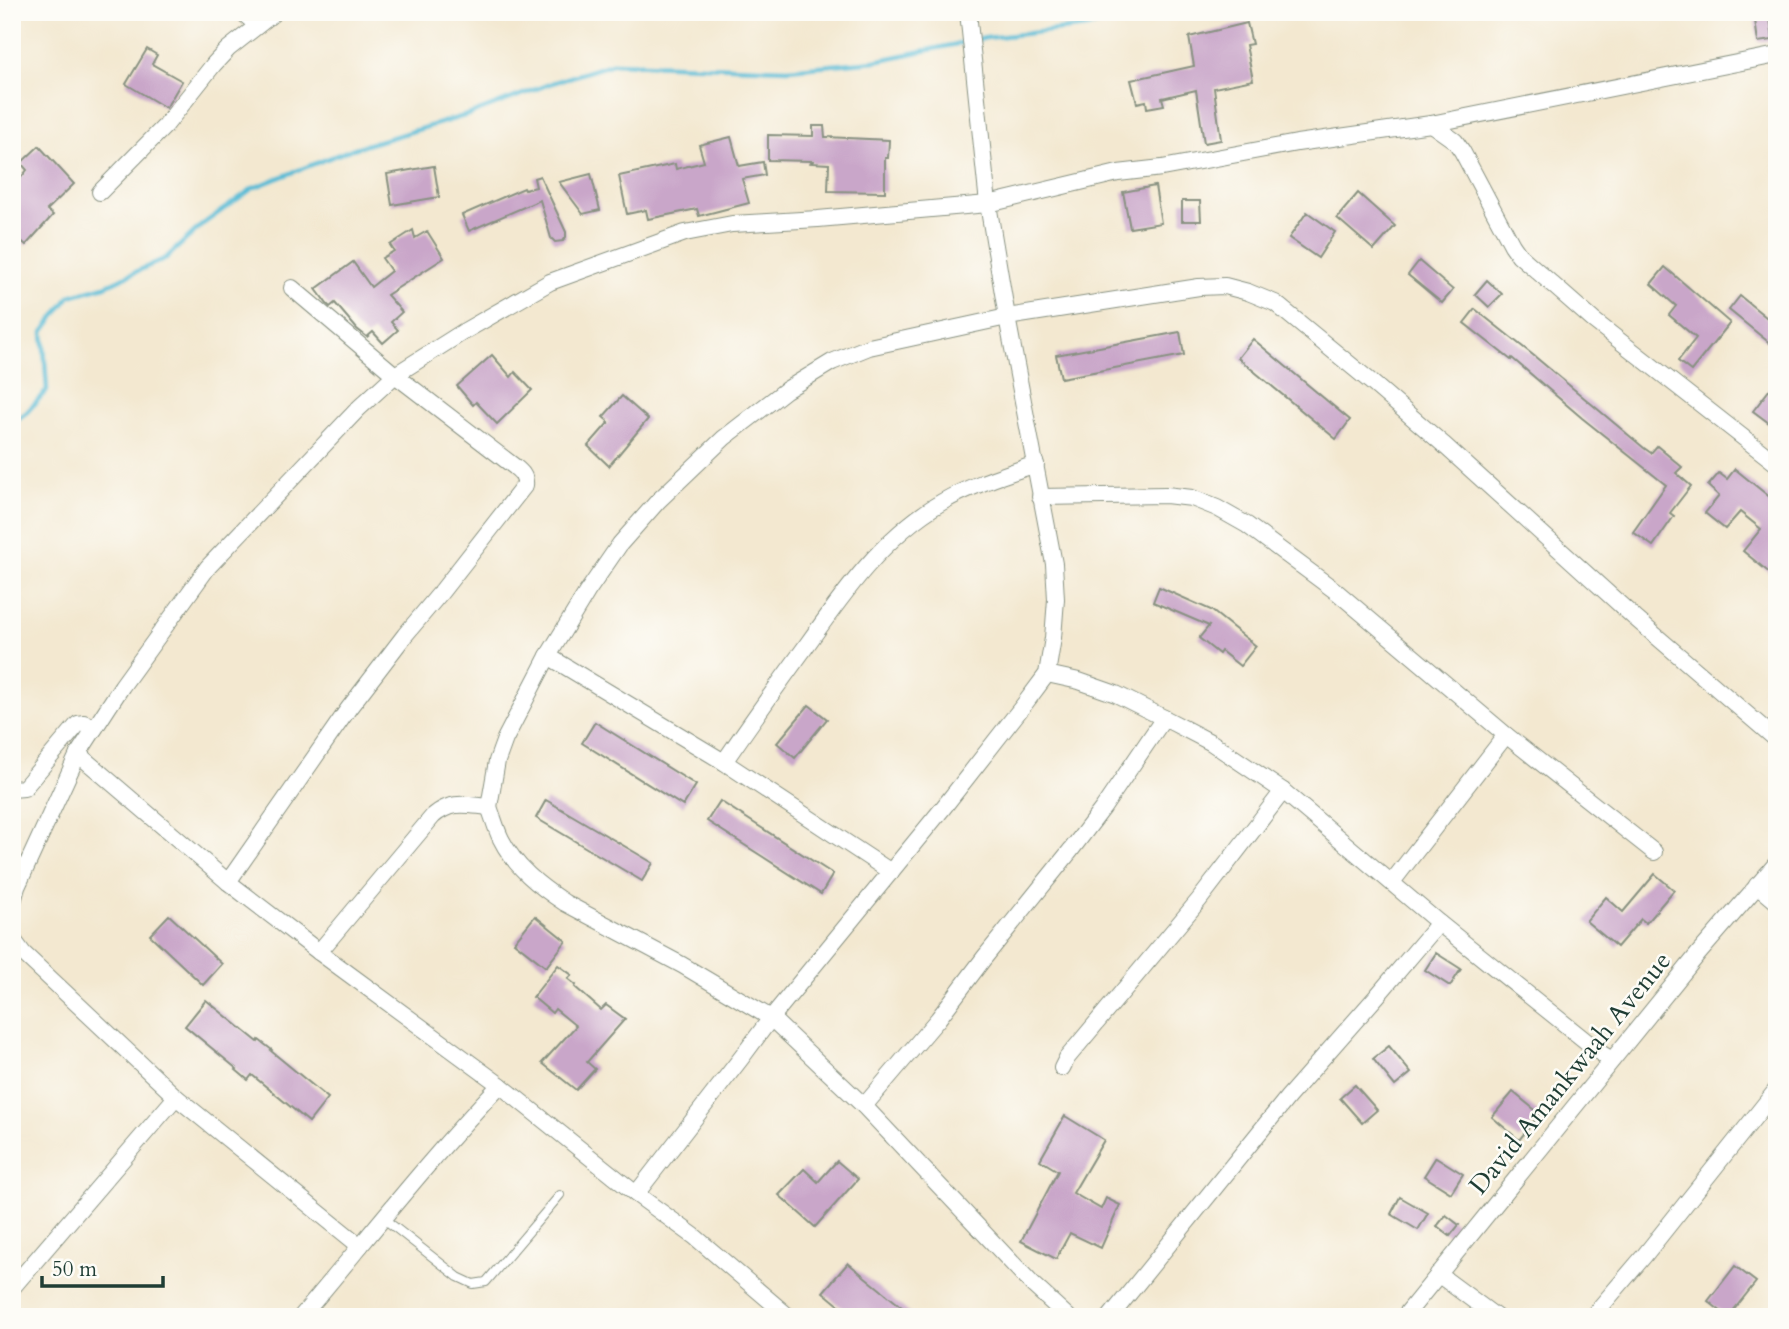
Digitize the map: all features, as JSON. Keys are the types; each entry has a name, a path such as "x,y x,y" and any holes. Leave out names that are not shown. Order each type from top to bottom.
{"street":[{"path":"242,12 257,25"},
{"path":"100,191 164,126 228,49 275,12"},
{"path":"636,1194 771,1018 891,872 1046,674 1053,638 1056,599 1054,564 988,204 969,19"},
{"path":"12,905 17,887 78,754 122,686 208,567 342,425 395,375 551,282 685,233 732,224 988,204 1118,173 1431,124 1777,55"},
{"path":"1431,124 1455,141 1462,151 1511,245 1519,255 1593,320 1777,464"},
{"path":"1068,1317 1033,1285 864,1106 771,1018 682,965 565,903 530,878 501,839 489,807 497,761 505,739 548,656 620,544 658,501 724,438 786,390 832,362 869,347 1007,317 1199,287 1225,286 1248,292 1275,303 1370,381 1635,618 1777,740"},
{"path":"228,882 349,708 525,485 526,480 522,473 395,375 292,288"},
{"path":"724,762 823,621 884,548 941,502 979,484 1035,464"},
{"path":"1040,497 1166,495 1192,498 1247,525 1338,592 1506,735 1654,852"},
{"path":"548,656 724,762 891,872"},
{"path":"1046,674 1079,681 1116,694 1212,743 1283,791 1439,923 1612,1060"},
{"path":"864,1106 938,1018 1071,850 1164,718"},
{"path":"12,789 24,788 78,724 84,723 95,728"},
{"path":"1392,882 1506,735"},
{"path":"78,754 228,882 500,1085 636,1194 694,1236 789,1317"},
{"path":"1062,1068 1067,1058 1199,900 1283,791"},
{"path":"319,952 433,816 443,808 457,804 489,807"},
{"name":"David Amankwaah Avenue","path":"1404,1317 1699,953 1777,863"},
{"path":"1758,885 1777,902"},
{"path":"1110,1317 1288,1097 1439,923"},
{"path":"12,938 23,954 176,1097 360,1246"},
{"path":"301,1317 465,1121 500,1085"},
{"path":"1592,1317 1777,1089"},
{"path":"12,1288 176,1097"},
{"path":"1438,1274 1496,1317"}],"lane":[{"path":"383,1218 458,1277 473,1284 486,1282 560,1195"}],"building":[{"path":"1770,18 1773,40 1758,42 1755,20"},
{"path":"1247,23 1252,44 1246,45 1253,80 1214,88 1221,140 1204,143 1196,90 1162,98 1164,105 1147,108 1146,101 1137,103 1131,80 1194,66 1189,37"},
{"path":"147,49 157,55 152,64 182,81 166,108 126,84"},
{"path":"813,126 824,126 825,137 889,140 888,158 885,158 885,192 828,191 829,164 768,160 768,135 813,136"},
{"path":"731,137 739,166 763,162 765,175 742,179 749,203 699,216 697,209 648,219 646,210 627,214 619,176 675,164 676,169 704,162 699,145"},
{"path":"39,146 74,184 47,210 53,215 26,245 19,239 12,247 12,189 27,170 21,163"},
{"path":"434,166 439,197 392,205 387,174"},
{"path":"591,174 600,210 583,214 559,182"},
{"path":"540,176 566,232 563,241 555,242 551,238 540,200 469,231 462,215 524,188 536,187 534,178"},
{"path":"1155,186 1161,223 1130,228 1123,192"},
{"path":"1358,193 1395,226 1374,250 1337,218"},
{"path":"1182,201 1200,201 1201,221 1182,221"},
{"path":"1307,212 1335,232 1318,258 1289,238"},
{"path":"413,230 415,238 427,231 444,258 387,295 402,312 391,322 398,330 383,343 373,332 367,337 357,329 335,303 330,307 316,289 353,262 371,287 391,271 382,258 394,251 390,245"},
{"path":"1419,261 1453,290 1442,303 1408,275"},
{"path":"1665,267 1730,323 1691,371 1678,361 1696,338 1669,315 1676,306 1651,284"},
{"path":"1487,280 1502,294 1489,307 1475,294"},
{"path":"1740,296 1777,326 1777,349 1729,310"},
{"path":"1475,309 1644,448 1651,453 1657,446 1682,467 1676,473 1691,486 1670,513 1674,516 1653,546 1633,532 1666,485 1512,358 1511,360 1464,323"},
{"path":"1180,332 1184,355 1061,378 1056,355"},
{"path":"1253,339 1350,420 1336,439 1238,358"},
{"path":"492,355 511,377 515,372 532,390 497,424 476,402 473,405 457,386"},
{"path":"1777,380 1777,429 1753,411"},
{"path":"622,396 648,419 609,466 588,446 609,422 603,417"},
{"path":"1735,469 1777,503 1777,579 1743,551 1761,529 1740,512 1725,529 1705,513 1719,496 1708,486 1719,473 1727,479"},
{"path":"1159,587 1211,610 1256,646 1240,666 1221,651 1219,654 1199,638 1209,626 1153,602"},
{"path":"809,705 827,719 795,758 777,743"},
{"path":"595,722 696,785 683,806 582,743"},
{"path":"546,800 653,863 642,881 536,818"},
{"path":"720,801 833,874 821,894 707,821"},
{"path":"1655,874 1674,890 1646,923 1641,919 1617,947 1586,921 1606,897 1623,912"},
{"path":"169,915 222,964 203,985 150,935"},
{"path":"535,916 566,941 546,967 514,942"},
{"path":"1436,953 1461,969 1450,986 1425,970"},
{"path":"558,965 572,975 568,979 601,1010 606,1005 625,1019 587,1062 595,1069 576,1090 542,1063 576,1026 555,1009 552,1013 533,997"},
{"path":"206,1000 272,1050 328,1098 309,1122 252,1075 248,1080 185,1026"},
{"path":"1389,1046 1411,1073 1395,1086 1373,1059"},
{"path":"1355,1085 1377,1110 1362,1123 1340,1098"},
{"path":"1513,1092 1540,1114 1519,1140 1492,1117"},
{"path":"1065,1116 1104,1140 1073,1193 1101,1209 1106,1198 1120,1205 1101,1248 1070,1233 1056,1259 1021,1241 1058,1171 1040,1160"},
{"path":"1436,1157 1463,1174 1451,1193 1424,1176"},
{"path":"837,1161 858,1179 815,1227 779,1195 804,1169 818,1182"},
{"path":"1400,1197 1428,1213 1418,1230 1391,1214"},
{"path":"1446,1215 1459,1225 1450,1236 1437,1226"},
{"path":"848,1263 914,1317 853,1317 823,1292"},
{"path":"1735,1266 1756,1282 1728,1317 1708,1301"}],"waterway":[{"path":"12,423 27,412 47,390 43,332 70,296 105,286 166,258 203,224 253,188 352,149 471,114 552,83 615,63 788,69 875,61 986,38 1086,27 1156,12"}]}
